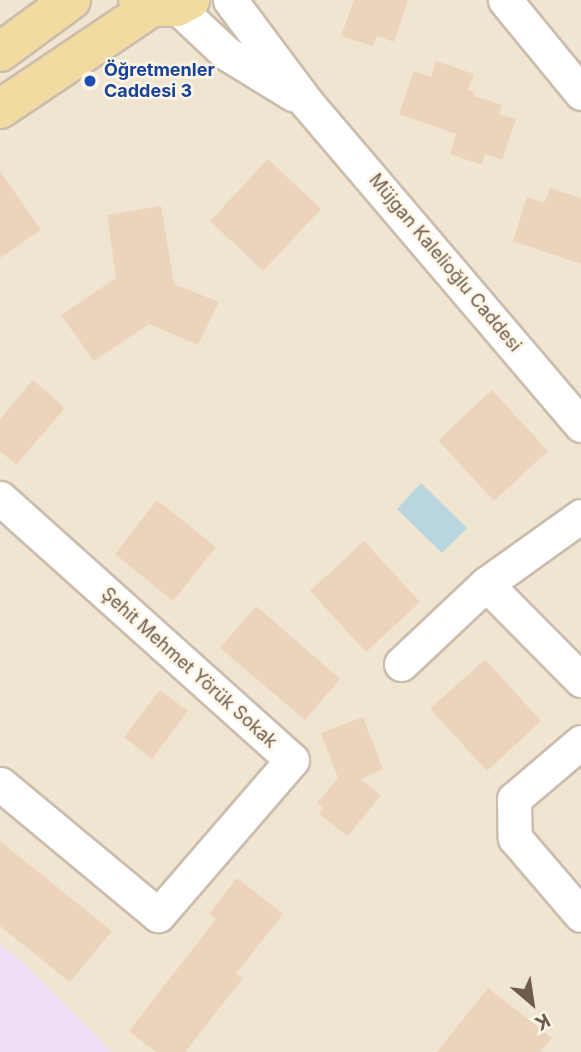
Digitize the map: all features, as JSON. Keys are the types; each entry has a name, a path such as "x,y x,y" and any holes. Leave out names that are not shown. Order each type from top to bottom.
{"main road":[{"path":"1,48 71,0"},
{"path":"0,109 164,4"}],"street":[{"name":"Müjgan Kalelioğlu Caddesi","path":"230,0 307,103 581,425"},
{"path":"505,0 579,87"},
{"name":"Müjgan Kalelioğlu Caddesi","path":"164,4 226,53 307,103"},
{"name":"Şehit Mehmet Yörük Sokak","path":"0,498 292,760 158,915 0,784"},
{"path":"401,664 486,584 581,516"},
{"path":"486,584 581,680"},
{"path":"581,742 513,799 514,838 581,915"}],"shaded area":[{"path":"0,0 581,0 581,1052 0,1052"},
{"path":"0,944 23,962 113,1052 0,1052"}],"water":[{"path":"421,483 467,528 442,553 397,509"}],"building":[{"path":"354,0 408,0 394,42 377,36 373,46 341,36"},
{"path":"436,61 474,74 468,90 475,92 474,96 502,105 499,114 516,119 502,160 485,154 482,165 450,154 456,134 399,114 414,71 431,77"},
{"path":"268,159 321,209 263,271 210,221"},
{"path":"0,171 41,230 0,258"},
{"path":"550,188 581,198 581,264 513,241 527,197 544,203"},
{"path":"161,206 174,284 219,302 198,345 149,324 94,361 61,315 116,278 107,215"},
{"path":"33,380 65,408 16,465 0,451 0,419"},
{"path":"492,390 548,451 494,501 438,440"},
{"path":"157,500 216,547 173,601 115,554"},
{"path":"364,541 420,602 366,652 310,591"},
{"path":"256,606 340,679 305,720 220,648"},
{"path":"485,659 541,721 487,771 430,709"},
{"path":"160,690 188,711 152,759 124,737"},
{"path":"363,717 383,769 361,779 381,795 348,836 319,814 323,808 317,803 338,778 321,733"},
{"path":"0,841 112,931 70,982 0,926"},
{"path":"237,878 283,914 236,974 243,978 185,1052 156,1052 129,1031 216,919 209,914"},
{"path":"488,988 552,1038 540,1052 437,1052"}],"place":[{"name":"Öğretmenler Caddesi 3","path":"90,81"}]}
